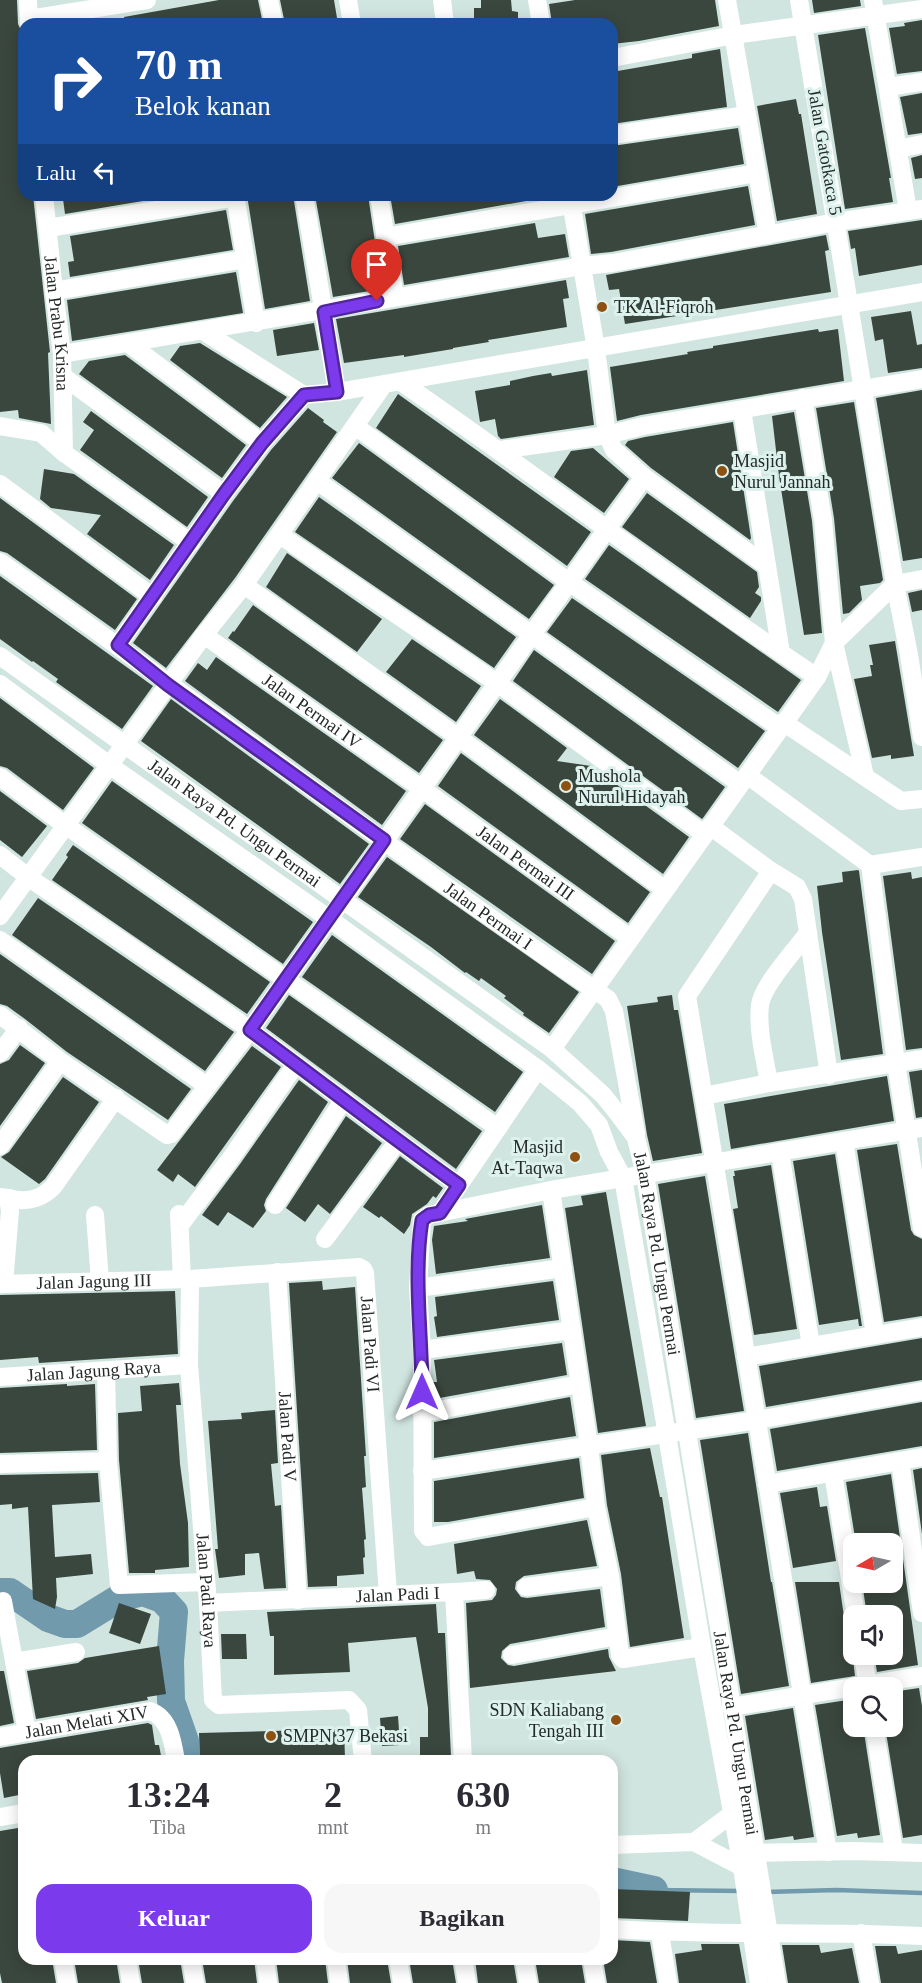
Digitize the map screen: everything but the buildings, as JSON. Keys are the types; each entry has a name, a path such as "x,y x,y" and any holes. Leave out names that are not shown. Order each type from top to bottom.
{"street":[{"path":"28,0 29,18"},
{"path":"50,18 147,0"},
{"path":"269,0 273,18"},
{"path":"348,0 351,18"},
{"path":"442,0 444,18"},
{"path":"727,0 768,235"},
{"name":"Jalan Gatotkaca 5","path":"799,0 895,584 916,654 922,737"},
{"path":"541,18 542,1"},
{"path":"618,57 734,35 804,27 874,8 922,9"},
{"path":"62,354 324,312 395,297 582,266 613,263 836,222 915,210 898,149 874,8"},
{"path":"888,87 922,82"},
{"path":"618,134 747,114"},
{"path":"898,149 922,144"},
{"path":"618,193 757,173"},
{"name":"Jalan Prabu Krisna","path":"45,201 64,377 64,453"},
{"path":"48,228 206,201"},
{"path":"236,201 256,323"},
{"path":"305,201 337,392"},
{"path":"381,201 395,297"},
{"path":"385,237 566,201"},
{"path":"571,201 596,349 607,435 618,456 767,566"},
{"path":"54,291 245,260"},
{"path":"203,331 304,395 393,383 922,292"},
{"path":"128,343 262,443"},
{"path":"64,377 224,494"},
{"path":"500,450 607,435 643,426 922,379"},
{"path":"0,916 204,635 244,585 355,426 393,383"},
{"path":"393,383 500,450 606,529 817,677"},
{"path":"118,645 224,494 262,443 304,395"},
{"path":"803,398 823,520 834,643 865,776"},
{"path":"742,410 781,653"},
{"path":"0,426 40,433 64,453 191,543"},
{"path":"355,426 568,582 781,725 902,801 922,799"},
{"path":"0,1015 60,1061 169,1135 250,1030 644,477"},
{"path":"317,482 532,634 870,865 922,857"},
{"path":"0,484 153,597"},
{"path":"280,535 707,830 797,887 801,892 808,933 829,1075"},
{"name":"Jalan Permai I","path":"0,562 118,645 168,685 608,999 614,1011 636,1138"},
{"path":"552,1049 817,677 834,643 895,584 922,579"},
{"path":"244,585 458,737 664,889"},
{"name":"Jalan Permai IV","path":"204,635 421,788"},
{"name":"Jalan Raya Pd. Ungu Permai","path":"0,656 552,1049 603,1095 636,1138 645,1175 731,1707 751,1878 760,1933 777,1983"},
{"name":"Jalan Raya Pd. Ungu Permai","path":"0,684 109,765 328,918 538,1070 580,1103 599,1125 622,1178 732,1814 751,1878"},
{"path":"0,777 498,1128"},
{"name":"Jalan Permai III","path":"421,788 630,938"},
{"path":"0,855 28,877 250,1030 344,1099 397,1142 459,1185"},
{"path":"870,865 896,1063 915,1130 922,1228"},
{"path":"771,871 687,996 828,1852"},
{"path":"769,1083 759,1020 760,1003 767,987 808,933"},
{"path":"0,940 207,1086"},
{"path":"0,1053 19,1028"},
{"path":"704,1096 769,1083 922,1059"},
{"path":"0,1146 60,1061"},
{"path":"180,1225 231,1158 296,1064"},
{"path":"440,1213 538,1070"},
{"path":"4,1197 28,1200 44,1196 53,1187 116,1098"},
{"path":"275,1205 344,1099"},
{"path":"596,1507 428,1537 423,1531 422,1350 418,1288 422,1220 429,1215 551,1190 915,1130"},
{"path":"844,1141 875,1335"},
{"path":"326,1239 397,1142"},
{"path":"780,1152 811,1346"},
{"path":"551,1190 596,1507 610,1576 620,1655 623,1659 702,1647"},
{"path":"2,1284 10,1211 4,1197"},
{"name":"Jalan Padi Raya","path":"179,1206 186,1279 189,1365 208,1603 213,1700 219,1705 349,1700 358,1710 362,1755"},
{"path":"94,1215 100,1281"},
{"name":"Jalan Padi VI","path":"186,1279 359,1267 365,1272 388,1594"},
{"path":"418,1288 563,1268"},
{"name":"Jalan Padi V","path":"277,1272 298,1600"},
{"name":"Jalan Jagung III","path":"2,1284 186,1279"},
{"path":"746,1357 922,1328"},
{"path":"422,1350 572,1330"},
{"name":"Jalan Jagung Raya","path":"0,1377 189,1365"},
{"path":"106,1371 108,1461 119,1585 206,1582"},
{"path":"422,1413 580,1384"},
{"path":"422,1471 668,1435 922,1391"},
{"path":"767,1484 922,1457"},
{"path":"0,1464 108,1461"},
{"path":"900,1461 922,1613"},
{"path":"833,1473 854,1605"},
{"path":"526,1587 610,1576"},
{"path":"454,1592 486,1590"},
{"name":"Jalan Padi I","path":"208,1603 454,1592 463,1755"},
{"path":"3,1601 27,1732"},
{"path":"512,1655 618,1636"},
{"path":"14,1662 76,1652"},
{"path":"903,1679 922,1676"},
{"path":"731,1707 843,1689"},
{"name":"Jalan Melati XIV","path":"0,1737 150,1711 162,1718 168,1727 175,1755"},
{"path":"876,1737 894,1851"},
{"path":"0,1817 18,1814"},
{"path":"618,1845 694,1842 732,1814"},
{"path":"694,1842 751,1878 828,1852 922,1853"},
{"path":"618,1930 660,1933 861,1933 922,1936"},
{"path":"660,1933 668,1983"},
{"name":"Jalan Raya Pd. Ungu Permai","path":"759,1983 760,1933"},
{"path":"861,1933 870,1983"},
{"path":"64,1965 67,1983"},
{"path":"128,1965 131,1983"},
{"path":"192,1965 195,1983"},
{"path":"266,1965 268,1983"},
{"path":"337,1965 339,1983"},
{"path":"399,1965 402,1983"},
{"path":"464,1965 467,1983"},
{"path":"525,1965 528,1983"},
{"path":"593,1965 596,1983"}],"waterway":[{"path":"0,1592 10,1592 48,1618 65,1624 77,1624 121,1597 143,1592 162,1599 174,1612 170,1661 171,1701 185,1741 186,1755"},
{"path":"618,1882 654,1890"},
{"path":"654,1890 742,1891"},
{"path":"766,1892 837,1890 922,1893"}],"place":[{"name":"TK Al-Fiqroh","path":"602,307"},
{"name":"Masjid Nurul Jannah","path":"722,471"},
{"name":"Mushola Nurul Hidayah","path":"566,786"},
{"name":"Masjid At-Taqwa","path":"575,1157"},
{"name":"SDN Kaliabang Tengah III","path":"616,1720"},
{"name":"SMPN 37 Bekasi","path":"271,1736"}],"route":[{"path":"377,301 324,312 337,392 304,395 262,443 118,645 168,685 384,840 250,1030 344,1099 397,1142 459,1185 440,1213 429,1215 422,1220 420,1229 418,1288 422,1392"}]}
